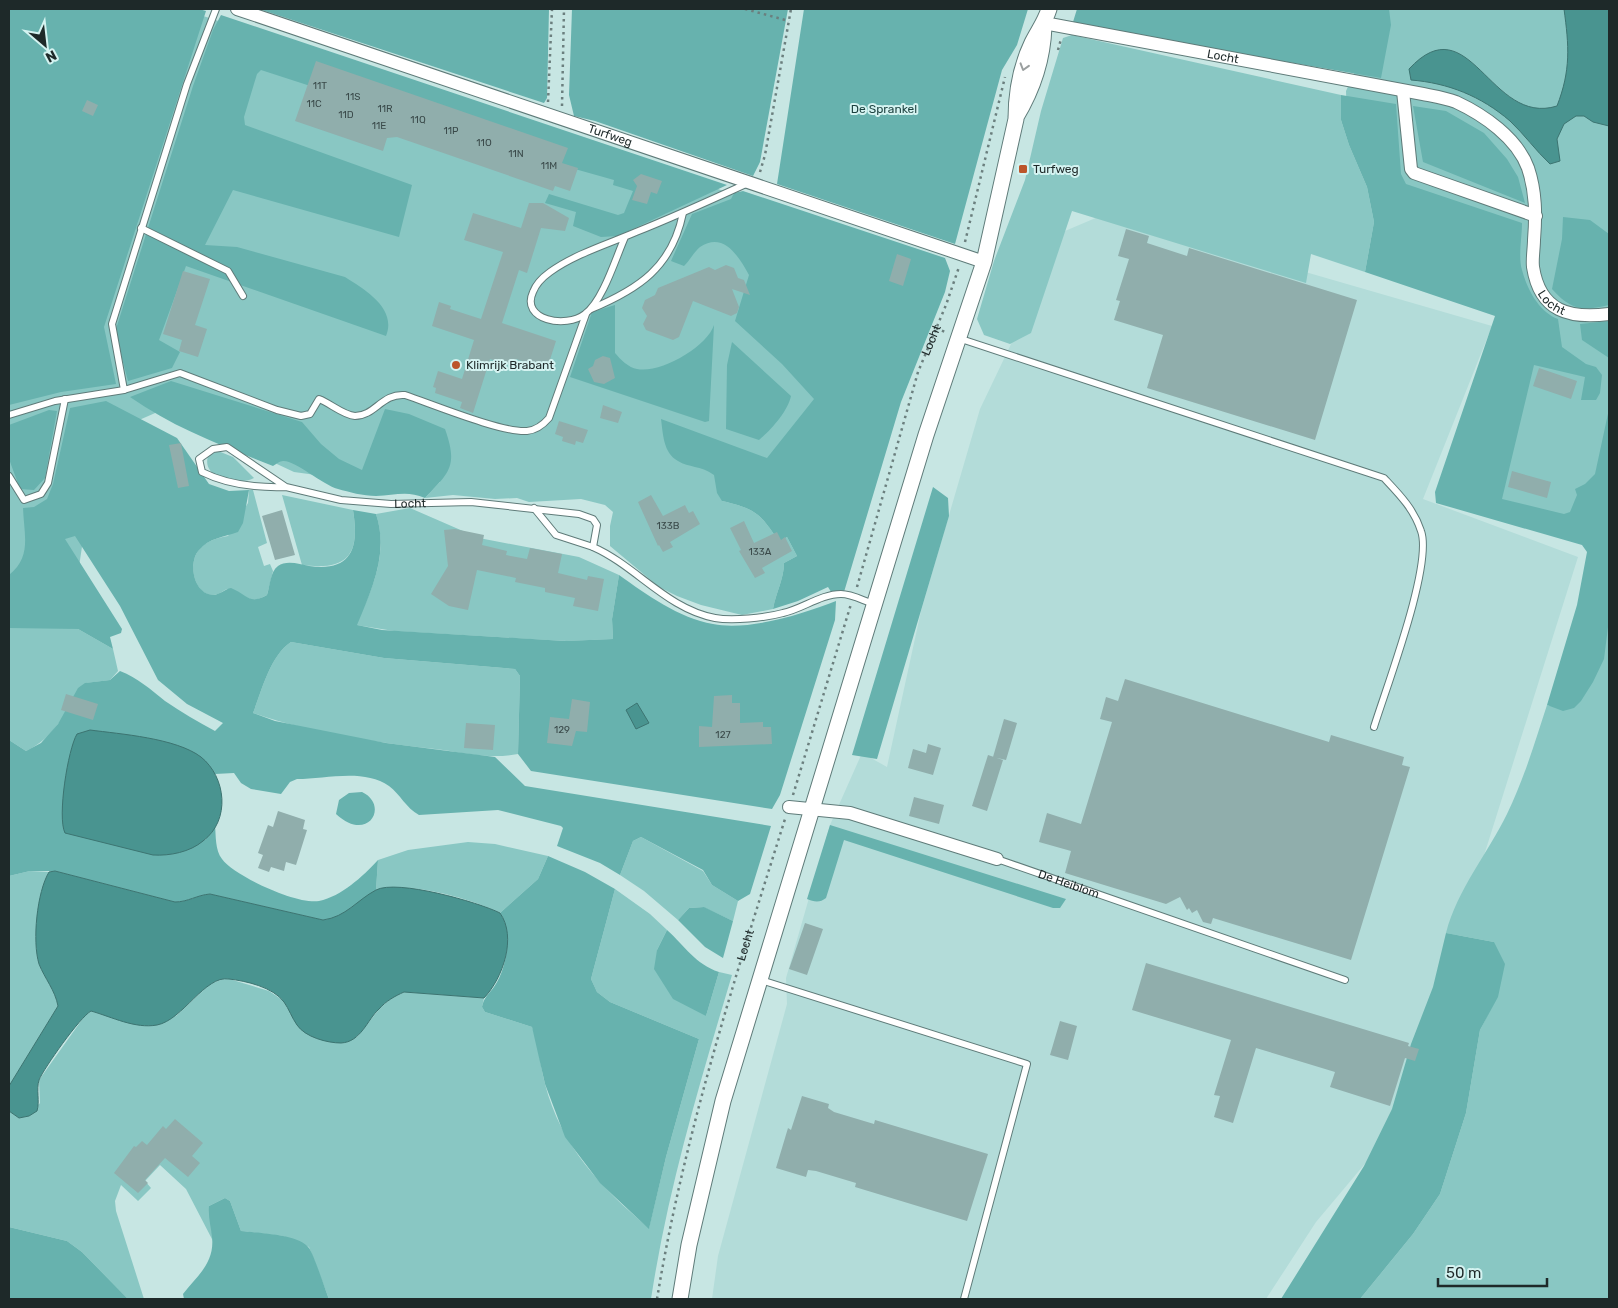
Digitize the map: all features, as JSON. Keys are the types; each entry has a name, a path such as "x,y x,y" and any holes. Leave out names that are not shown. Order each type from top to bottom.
{"street":[{"name":"Turfweg","path":"237,9 984,262"},
{"name":"Locht","path":"680,1299 688,1245 708,1159 759,980 957,338 984,262 1016,119 1028,98 1043,48 1046,16 1455,102 1487,120 1506,136 1527,167 1535,194 1536,216 1533,267 1542,294 1557,309 1563,312 1583,317 1609,314"},
{"path":"1403,91 1414,173 1536,216"},
{"name":"De Heiblom","path":"789,807 850,814 997,859"}],"lane":[{"path":"124,390 112,324 187,84 216,9"},
{"path":"683,213 681,225 671,249 655,272 640,285 616,299 562,323 550,320 534,310 530,302 532,293 537,284 550,271 625,237 752,183"},
{"path":"141,228 228,271 242,296"},
{"path":"9,415 65,399 124,390 180,373 277,410 301,416 310,414 319,399 348,414 356,416 372,410 386,398 397,394 478,420 527,431 540,427 549,418 588,312 602,290 625,237"},
{"path":"957,338 1384,478 1410,507 1422,532 1421,577 1374,727"},
{"path":"9,476 24,500 41,494 48,483 65,399"},
{"name":"Locht","path":"286,487 227,447 213,449 199,459 202,472 215,479 258,488 286,487 341,500 391,504 471,502 579,514 593,519 596,525 594,547"},
{"path":"534,508 556,535 594,547 611,555 680,606 715,618 753,617 784,613 811,602 842,594 874,604"},
{"name":"De Heiblom","path":"997,859 1345,980"},
{"path":"759,980 1027,1064 964,1299"}],"path":[{"path":"548,113 552,9"},
{"path":"561,118 564,9"},
{"path":"745,9 789,21"},
{"path":"752,183 765,155 791,9"},
{"name":"Locht","path":"657,1299 680,1180 700,1097 854,597 918,372 946,305 962,253 1002,82"}],"shaded area":[{"name":"Klimrijk Brabant","path":"9,9 202,9 200,15 502,112 746,199 917,320 722,501 743,507 762,518 779,542 787,537 797,556 784,563 783,575 773,609 742,615 701,605 659,587 610,546 610,526 613,512 605,505 581,499 529,502 517,498 495,499 453,495 425,498 440,482 389,485 294,472 162,410 98,438 70,628 78,629 113,649 118,671 110,680 86,683 53,731 36,746 26,751 9,740"},
{"path":"1364,9 1609,9 1609,1299 1360,1299 1413,1234 1440,1194 1466,1113 1480,1030 1497,997 1494,942 1446,933 1465,887 1513,801 1547,705 1550,706 1581,608 1590,552 1583,544 1438,501 1498,314 1380,221 1347,119 1346,91 1357,67"},
{"path":"1564,9 1609,9 1609,126 1593,122 1584,116 1576,116 1564,124 1557,139 1560,161 1550,164 1510,121 1488,104 1464,92 1438,84 1411,80 1409,69 1430,53 1448,50 1465,57 1514,100 1534,108 1557,106 1565,81 1568,58"},
{"path":"1072,35 1341,95 1341,120 1349,145 1367,187 1374,222 1365,272 1311,254 1306,283 1072,211 1031,333 1010,344 984,335 977,319 994,261 1025,180 1041,111 1063,38"},
{"path":"1105,214 1492,326 1423,499 1578,557 1400,1122 1316,1222 1266,1299 712,1299 718,1256 787,1004 786,978 830,825 862,753 887,767 921,611 980,409 1065,231"},
{"path":"218,451 233,457 254,478 231,481 216,475 207,464 208,456"},
{"path":"249,490 253,490 267,543 258,547 264,566 270,564 273,571 267,595 251,599 227,589 215,595 206,594 197,585 193,571 195,557 198,551 208,542 228,536 248,503"},
{"path":"282,495 353,510 355,538 348,556 341,562 331,565 302,565"},
{"path":"410,508 479,538 579,557 619,575 612,619 613,639 566,641 394,631 356,625 373,585 380,557 380,529 376,514"},
{"path":"291,642 384,658 515,669 520,676 518,754 481,755 371,741 299,727 253,713 272,665 277,656"},
{"path":"637,703 649,723 636,729 626,710"},
{"path":"90,730 163,741 177,745 201,757 216,776 222,799 218,822 212,832 192,848 173,854 159,855 65,833 62,813 70,754 77,734"},
{"path":"641,837 703,871 712,885 738,901 733,921 703,907 689,908 678,920 644,891 620,875 633,841"},
{"path":"468,842 495,844 548,856 538,879 500,913 473,902 439,892 404,887 376,890 378,860 408,850"},
{"path":"30,871 49,872 41,892 37,917 36,943 39,964 55,995 58,1006 9,1086 9,876"},
{"path":"55,871 175,902 210,894 323,920 345,912 369,894 386,887 401,887 438,893 474,903 500,913 505,923 507,934 506,957 497,980 484,998 404,992 382,1006 359,1035 348,1042 341,1043 329,1042 305,1033 297,1025 284,1002 273,992 251,983 229,979 211,984 176,1015 157,1025 132,1024 91,1011 71,1032 42,1074 38,1084 37,1111 29,1116 19,1118 9,1111 9,1086 58,1006 55,995 39,964 36,943 37,917 41,892 49,872"},
{"path":"615,889 650,914 667,930 657,950 706,1016 719,972 732,975 697,1095 676,1176 666,1217 651,1299 329,1299 309,1247 283,1236 241,1231 230,1201 225,1198 209,1206 213,1241 186,1189 160,1165 145,1181 151,1188 138,1201 121,1185 115,1201 116,1211 144,1299 128,1299 82,1252 67,1241 9,1227 9,1111 19,1118 29,1116 40,1103 39,1080 86,1014 91,1011 134,1024 176,1016 210,984 226,978 269,991 284,1001 298,1026 316,1038 342,1043 357,1037 380,1008 393,997 404,992 484,998 482,1007 485,1012 532,1027 552,1106 572,1146 599,1181 649,1228 666,1157 699,1039 610,1002 597,992 591,979"}],"green space":[{"path":"9,9 199,9 206,11 104,327 116,384 61,392 9,405"},
{"path":"259,9 549,9 547,98 544,103"},
{"path":"572,9 788,9 760,162 753,176 595,121 574,116 569,95"},
{"name":"De Sprankel","path":"804,9 1028,9 1017,45 1002,70 955,244 777,184"},
{"path":"1077,9 1389,9 1391,25 1381,78 1079,26 1073,22"},
{"path":"221,15 727,185 618,236 601,237 573,226 576,212 545,203 549,194 618,215 624,213 633,191 613,185 614,180 511,151 261,70 257,74 244,117 245,125 412,185 399,237 233,190 205,245 237,247 345,277 378,301 387,317 386,336 186,266 159,340 180,352 172,368 128,381 115,332 193,86 213,30"},
{"path":"1341,95 1396,104 1401,174 1406,184 1522,223 1521,265 1531,292 1545,311 1558,319 1562,347 1586,364 1596,367 1602,375 1600,393 1596,400 1581,400 1585,377 1534,365 1502,499 1564,514 1570,512 1577,495 1575,489 1585,484 1595,474 1609,409 1609,619 1604,659 1593,682 1581,701 1574,708 1563,711 1547,705 1577,605 1587,552 1582,545 1436,503 1435,492 1495,316 1365,272 1374,222 1367,187 1349,145 1341,120"},
{"path":"1413,106 1446,111 1484,133 1507,159 1518,177 1525,203 1423,162"},
{"path":"743,191 945,258 950,271 945,292 901,402 844,592 833,595 828,587 798,601 773,609 783,575 784,563 797,556 787,537 779,542 762,518 743,507 722,501 717,493 714,475 682,463 673,457 669,453 663,436 661,419 767,458 814,399 782,364 735,321 749,275 741,261 730,248 716,242 709,243 700,247 684,266 671,261 692,214 731,199 734,193"},
{"path":"1563,217 1590,220 1609,234 1609,305 1578,308 1566,302 1552,289 1562,239"},
{"path":"615,305 615,353 628,365 637,369 658,367 682,357 702,342 714,325 709,421 705,422 570,377 592,312"},
{"path":"1609,321 1609,358 1582,340 1580,324"},
{"path":"732,342 791,396 778,420 759,440 726,429 727,365"},
{"path":"171,381 302,422 321,444 339,459 362,470 385,409 409,414 445,429 451,452 449,468 425,498 412,494 376,496 356,494 338,489 294,464 282,461 273,466 199,436 164,418 130,397"},
{"path":"106,401 177,438 209,484 229,491 249,490 243,523 238,532 207,543 196,555 193,569 194,577 201,589 213,595 231,588 252,599 261,598 267,595 273,572 281,564 293,563 324,567 344,561 350,554 355,535 353,510 376,514 380,528 381,543 377,571 357,625 382,630 565,641 613,639 612,619 619,575 652,598 688,617 727,626 776,620 836,601 835,620 780,795 772,809 531,771 518,754 520,676 515,669 384,658 291,642 277,656 272,665 253,713 275,721 386,743 495,757 525,786 771,826 750,894 738,901 712,885 703,870 641,837 633,841 620,875 600,863 557,846 563,828 561,826 498,810 419,815 410,809 389,786 368,777 344,776 297,779 290,782 281,794 251,789 241,783 234,773 215,774 198,755 152,739 205,840 215,825 216,843 222,859 239,873 282,894 297,899 319,901 344,890 378,860 376,890 338,917 323,920 210,894 175,902 55,871 30,871 9,876 9,740 26,751 41,743 58,724 78,688 85,683 110,680 120,671 138,680 171,705 215,731 223,723 187,704 158,680 120,606 75,536 65,539 122,629 121,633 110,637 113,649 78,629 9,628 9,575 21,561 25,545 23,508 34,507 47,499 53,484 70,408"},
{"path":"49,410 57,411 45,478 34,490 20,489 9,459 9,425"},
{"path":"933,487 948,498 949,516 877,759 852,755"},
{"path":"362,792 370,798 374,805 375,813 372,819 366,824 358,825 347,822 336,814 339,800 349,793"},
{"path":"830,825 1066,899 1060,908 1053,908 844,840 826,898 824,900 812,901 807,899"},
{"path":"548,856 585,872 615,889 591,979 597,992 610,1002 699,1039 666,1157 649,1229 600,1183 565,1137 545,1084 532,1027 485,1012 482,1007 485,998 499,979 507,950 506,930 500,913 538,879"},
{"path":"704,907 733,921 723,958 705,947 678,920 689,908"},
{"path":"667,930 703,964 719,972 706,1016 673,999 654,969 657,950"},
{"path":"1446,933 1494,942 1505,964 1498,997 1480,1030 1466,1113 1440,1194 1413,1234 1360,1299 1281,1299 1364,1166 1392,1109 1411,1044 1433,987"},
{"path":"225,1198 230,1201 241,1231 288,1237 304,1243 311,1252 329,1299 184,1299 183,1294 204,1268 211,1254 212,1237 209,1206"},
{"path":"9,1227 67,1241 82,1252 128,1299 9,1299"}],"building":[{"path":"316,61 568,148 562,163 578,168 570,191 555,186 553,191 397,137 387,138 383,151 295,121"},
{"path":"87,100 98,105 93,116 82,111"},
{"path":"641,174 662,181 657,194 651,192 647,204 632,200 637,186 633,180"},
{"path":"529,203 543,203 569,218 565,231 541,228 527,273 519,270 502,323 556,341 547,369 516,359 514,366 490,359 473,413 460,408 462,402 435,393 436,388 433,387 438,371 462,379 474,340 432,326 439,302 451,306 450,309 481,319 503,252 464,240 473,213 521,228"},
{"path":"1126,229 1149,236 1147,243 1187,256 1189,248 1357,300 1315,440 1147,388 1163,335 1114,320 1120,301 1116,300 1129,259 1118,256"},
{"path":"897,254 911,259 903,286 889,281"},
{"path":"726,265 734,268 738,278 744,280 750,295 732,289 739,307 737,313 731,316 693,301 679,337 673,340 646,330 643,324 647,316 642,308 645,300 655,295 658,288 709,267 715,270"},
{"path":"183,271 210,279 195,325 207,329 198,357 179,351 182,340 163,334"},
{"path":"603,356 610,358 615,378 604,384 594,382 588,369 593,366 595,360"},
{"path":"1539,368 1577,381 1571,399 1533,386"},
{"path":"603,405 622,412 618,423 600,418"},
{"path":"559,421 588,430 583,443 576,441 575,445 562,441 563,437 555,434"},
{"path":"181,443 189,486 178,488 169,445"},
{"path":"1512,471 1551,482 1547,498 1508,487"},
{"path":"651,495 663,516 685,505 689,513 693,511 700,524 670,542 673,547 663,552 658,546 638,502"},
{"path":"282,510 295,555 275,560 262,516"},
{"path":"744,521 754,543 777,532 781,540 785,537 792,551 762,568 765,573 755,578 739,551 741,550 730,528"},
{"path":"455,529 484,535 482,545 507,551 506,555 527,559 530,548 562,554 558,573 587,580 588,576 604,579 598,611 573,606 575,598 545,592 545,588 515,582 516,578 477,570 468,610 449,606 431,594 448,566 444,530"},
{"path":"1125,679 1329,742 1331,735 1404,757 1402,765 1410,767 1351,960 1213,918 1211,924 1203,922 1197,910 1192,913 1189,908 1187,910 1180,897 1166,904 1065,873 1071,851 1039,842 1047,813 1081,824 1112,722 1100,719 1106,697 1118,701"},
{"path":"66,694 98,704 93,720 61,710"},
{"path":"732,695 732,703 740,703 740,723 763,722 763,727 771,727 772,744 699,747 699,726 712,727 714,696"},
{"path":"572,699 590,702 587,732 576,731 572,746 547,743 550,717 569,719"},
{"path":"1004,719 1017,723 1006,760 993,757"},
{"path":"466,723 495,725 493,750 464,748"},
{"path":"928,744 941,748 933,775 908,768 913,749 926,753"},
{"path":"988,755 1003,760 987,811 972,806"},
{"path":"914,797 944,805 939,824 909,816"},
{"path":"278,811 305,820 303,829 307,830 296,865 286,862 284,871 271,867 269,872 258,868 263,855 258,853 268,825 273,827"},
{"path":"805,923 823,929 807,975 789,969"},
{"path":"1146,963 1409,1043 1408,1046 1419,1049 1415,1061 1405,1058 1390,1106 1330,1087 1335,1072 1256,1048 1233,1123 1214,1117 1220,1096 1214,1095 1231,1040 1132,1010"},
{"path":"1060,1021 1077,1026 1068,1060 1050,1055"},
{"path":"802,1096 829,1104 828,1108 834,1112 874,1124 875,1120 988,1154 967,1221 855,1187 856,1183 816,1171 808,1170 806,1177 776,1168 788,1128 791,1130"},
{"path":"175,1119 203,1143 192,1156 200,1163 188,1177 165,1158 145,1180 148,1183 138,1193 114,1173 134,1146 136,1147 142,1141 147,1145 163,1126 166,1129"}],"place":[{"name":"Turfweg","path":"1023,169"},
{"name":"Klimrijk Brabant","path":"456,365"}]}
